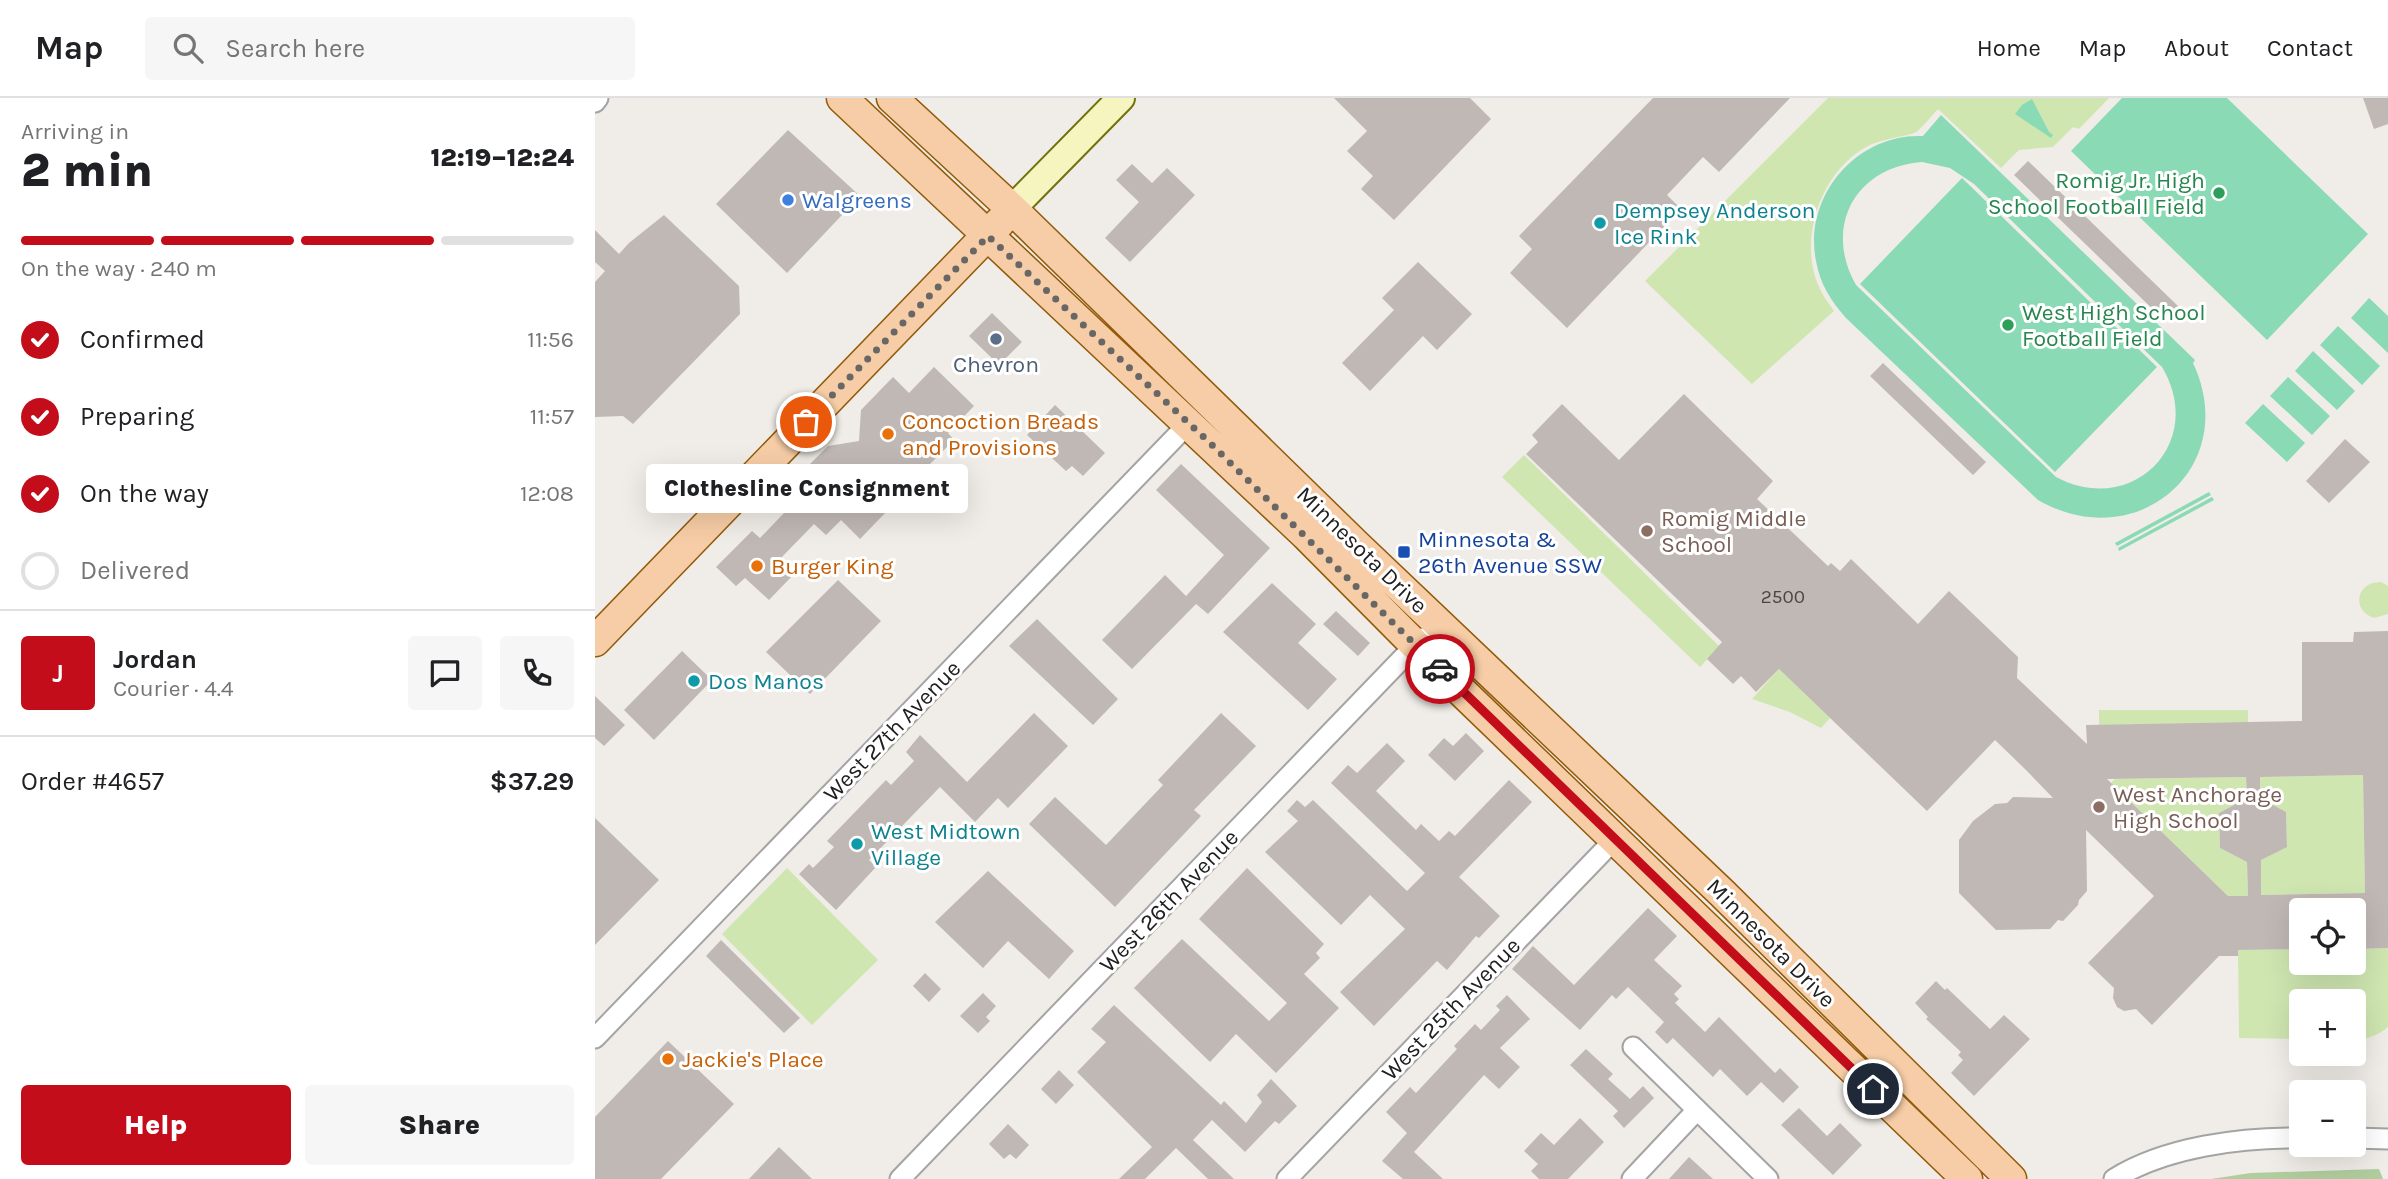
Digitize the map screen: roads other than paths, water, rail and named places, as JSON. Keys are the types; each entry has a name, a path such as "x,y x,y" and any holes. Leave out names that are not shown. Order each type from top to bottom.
{"main road":[{"name":"Minnesota Drive","path":"842,98 1306,535 1415,645 1967,1179"},
{"name":"Minnesota Drive","path":"892,98 1012,209 1437,622 1722,893 2011,1179"},
{"path":"595,641 1121,98"}],"street":[{"name":"West 27th Avenue","path":"595,1038 1189,423"},
{"name":"West 26th Avenue","path":"901,1179 1437,622"},
{"name":"West 25th Avenue","path":"1287,1179 1615,839"},
{"path":"1633,1047 1768,1179"},
{"path":"1632,1179 1697,1110"},
{"path":"2366,1138 2388,1139"},
{"path":"2114,1179 2183,1150 2289,1139"}],"place":[{"name":"Romig Jr. High School Football Field","path":"2219,193"},
{"name":"Walgreens","path":"788,200"},
{"name":"Dempsey Anderson Ice Rink","path":"1600,223"},
{"name":"West High School Football Field","path":"2008,325"},
{"name":"Chevron","path":"996,339"},
{"name":"Clothesline Consignment","path":"806,422"},
{"name":"Concoction Breads and Provisions","path":"888,434"},
{"name":"Romig Middle School","path":"1647,531"},
{"name":"Minnesota & 26th Avenue SSW","path":"1404,552"},
{"name":"Burger King","path":"757,566"},
{"name":"Dos Manos","path":"694,681"},
{"name":"West Anchorage High School","path":"2099,807"},
{"name":"West Midtown Village","path":"857,844"},
{"name":"Jackie's Place","path":"668,1059"}]}
